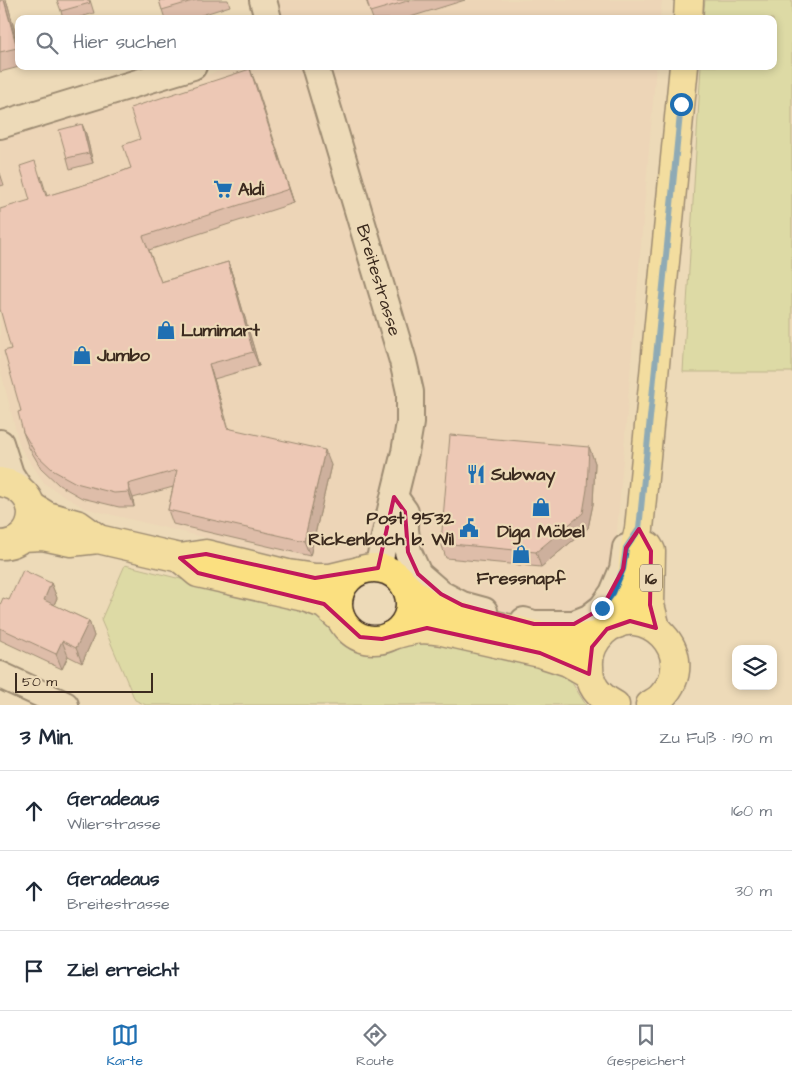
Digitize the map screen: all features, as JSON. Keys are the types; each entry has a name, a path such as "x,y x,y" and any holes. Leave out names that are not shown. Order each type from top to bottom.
{"main road":[{"path":"688,15 689,0"},
{"name":"16","path":"608,630 631,586 634,550 639,529 684,70"},
{"path":"17,492 47,516 79,525 98,539"},
{"path":"8,545 27,531 31,523 32,515 17,492"},
{"name":"16","path":"639,529 651,551 650,605 656,628"},
{"path":"8,545 43,536 71,542 98,539 180,558 206,554 288,574 315,578 330,578 368,570 389,571 432,608 536,635 567,639 608,630 630,621 644,623 656,628 666,638 676,662 675,675 669,688 656,703"},
{"path":"180,558 198,573 324,604 341,619 349,630 360,637 370,640 382,639 410,630 427,628 540,653 568,662 589,674"},
{"path":"341,619 338,607 341,589 348,578 368,570"},
{"path":"390,636 400,629 409,613 410,600 407,588"},
{"path":"608,630 592,647 588,660 592,684 598,693 609,703"}],"street":[{"path":"263,0 267,15"},
{"path":"0,125 180,70"},
{"name":"Breitestrasse","path":"316,70 404,361 410,392 410,424 405,452 394,497 368,570"},
{"path":"0,443 17,492"},
{"path":"394,497 405,512 408,552 418,574 441,594 462,605 534,624 574,624 589,618 602,608 613,593 623,569 626,548 639,529"},
{"path":"0,675 66,705"}],"highlighted area":[{"path":"394,497 405,512 408,552 418,574 441,594 462,605 534,624 574,624 602,608 623,569 626,548 639,529 651,551 650,605 656,628 630,621 607,629 592,647 589,674 540,653 427,628 382,639 360,637 324,604 198,573 180,558 206,554 315,578 378,568"}],"shaded area":[{"path":"253,0 662,0 660,15 258,15"},
{"path":"223,70 656,70 613,579 583,612 546,621 84,508 45,484 20,447 0,368 0,138"}],"green space":[{"path":"705,0 792,0 792,372 683,372 701,70 777,70 777,15 703,15"},
{"path":"125,565 316,613 364,647 429,639 567,675 586,705 146,705 135,700 101,620"}],"building":[{"path":"0,0 4,0 15,41 15,48 0,52"},
{"path":"57,0 89,0 90,3 61,11"},
{"path":"159,0 196,0 162,10"},
{"path":"367,0 411,0 370,12"},
{"path":"250,70 289,189 143,236 161,282 228,262 253,352 209,364 227,428 325,450 304,541 168,510 177,470 128,484 129,492 114,493 76,483 54,471 36,454 23,432 18,412 21,411 4,351 11,349 0,309 0,209 30,200 20,166 35,161 46,196 97,181 131,168 123,145 140,139 130,108"},
{"path":"82,124 89,153 67,158 59,130"},
{"path":"450,435 589,447 587,489 583,513 536,552 441,543"},
{"path":"23,570 51,583 44,600 89,621 76,648 62,641 56,654 0,628 0,605 3,598 9,600"}],"place":[{"name":"Aldi","path":"223,189"},
{"name":"Lumimart","path":"166,330"},
{"name":"Jumbo","path":"82,355"},
{"name":"Subway","path":"476,474"},
{"name":"Diga Möbel","path":"541,507"},
{"name":"Post 9532 Rickenbach b. Wil","path":"469,528"},
{"name":"Fressnapf","path":"521,554"}],"route":[{"path":"602,608 613,593 623,569 626,548 639,529 681,104"}]}
